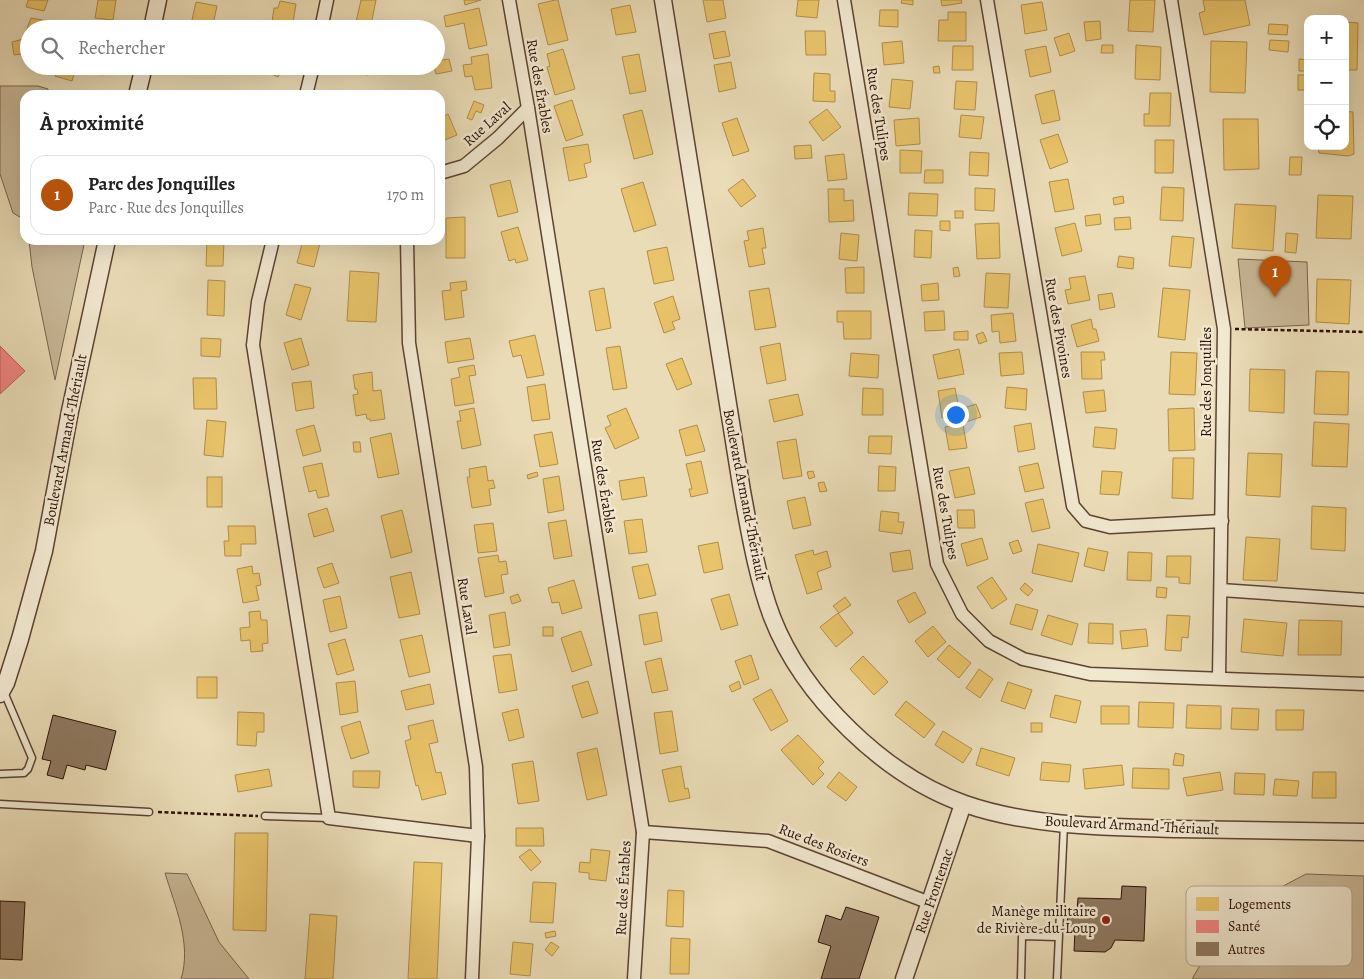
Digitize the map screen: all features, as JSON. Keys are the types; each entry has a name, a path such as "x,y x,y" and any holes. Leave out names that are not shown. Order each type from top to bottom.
{"street":[{"path":"154,20 158,0"},
{"path":"323,20 328,0"},
{"name":"Rue des Érables","path":"509,0 528,108 643,832 634,979"},
{"name":"Boulevard Armand-Thériault","path":"664,0 742,491 763,590 773,618 789,652 832,711 852,731 897,768 936,792 963,804 1016,817 1120,828 1364,832"},
{"name":"Rue des Tulipes","path":"844,0 937,564 962,614 989,641 1023,659 1090,674 1364,684"},
{"name":"Rue des Pivoines","path":"987,0 1073,506 1086,521 1110,527 1222,521"},
{"name":"Rue des Jonquilles","path":"1171,0 1224,329 1219,678"},
{"path":"139,90 142,75"},
{"path":"307,90 310,75"},
{"name":"Rue Laval","path":"445,172 464,166 498,138 528,108"},
{"name":"Boulevard Armand-Thériault","path":"2,691 20,640 44,551 70,411 106,245"},
{"path":"272,245 258,302 253,345 329,818 478,836"},
{"name":"Rue Laval","path":"408,245 408,342 476,767 478,836 472,979"},
{"path":"1221,590 1364,600"},
{"name":"Boulevard Armand-Thériault","path":"0,667 20,640"},
{"name":"Rue Frontenac","path":"904,979 963,804"},
{"name":"Rue des Rosiers","path":"643,832 768,841 930,903"}],"lane":[{"path":"0,774 24,773 28,769 32,758 2,691"},
{"path":"0,804 149,812"},
{"path":"265,816 329,818"},
{"path":"1057,979 1064,823"},
{"path":"1021,979 1022,936 1058,937"}],"path":[{"path":"1224,329 1364,332"},
{"path":"149,812 265,816"}],"shaded area":[{"path":"0,86 38,86 48,89 20,90 20,217 13,213 0,174"},
{"path":"30,245 84,245 55,380 32,267"},
{"path":"1238,259 1307,262 1309,325 1245,328"},
{"path":"165,873 187,874 219,942 249,979 181,979 185,952 181,925"},
{"path":"1306,874 1364,876 1364,979 1192,979 1200,966 1352,966 1352,886 1283,886"}],"building: Logements":[{"path":"28,0 48,0 44,11 26,7"},
{"path":"98,0 116,0 113,20 95,18"},
{"path":"361,0 376,0 372,20 356,20"},
{"path":"464,0 481,0 465,5"},
{"path":"558,0 568,40 548,45 538,4"},
{"path":"703,0 723,0 726,18 707,22"},
{"path":"798,0 819,0 817,18 796,16"},
{"path":"902,0 913,0 913,5 901,3"},
{"path":"941,0 961,0 962,3 942,6"},
{"path":"1130,0 1155,0 1153,32 1128,31"},
{"path":"1203,0 1245,0 1250,25 1204,35 1199,13 1205,11"},
{"path":"280,1 296,4 293,20 272,20 274,8 278,8"},
{"path":"196,2 217,6 214,20 192,20"},
{"path":"1042,2 1047,30 1025,34 1021,5"},
{"path":"630,5 636,32 616,35 611,9"},
{"path":"479,8 487,45 469,49 464,23 446,27 444,16"},
{"path":"880,10 898,10 898,27 879,26"},
{"path":"948,12 966,12 966,41 938,41 939,20 948,20"},
{"path":"1100,21 1101,39 1086,41 1084,22"},
{"path":"1349,22 1358,23 1357,70 1349,70"},
{"path":"1269,24 1288,25 1287,35 1268,34"},
{"path":"725,31 730,56 714,59 709,34"},
{"path":"805,31 825,31 826,55 806,55"},
{"path":"1069,33 1075,51 1060,56 1054,38"},
{"path":"20,40 20,54 14,55 12,42"},
{"path":"1270,40 1289,41 1288,52 1269,50"},
{"path":"902,41 904,63 884,65 882,43"},
{"path":"1211,41 1247,42 1245,93 1210,92"},
{"path":"1102,45 1113,45 1113,53 1101,53"},
{"path":"1136,45 1161,47 1160,80 1135,79"},
{"path":"953,46 973,46 973,70 952,70"},
{"path":"1046,46 1051,72 1030,77 1025,50"},
{"path":"563,49 575,89 555,95 547,67 550,66 547,54"},
{"path":"488,54 492,88 475,90 472,76 465,77 463,65 472,64 471,57"},
{"path":"639,54 646,91 630,94 622,57"},
{"path":"449,59 452,71 445,72 445,60"},
{"path":"1299,59 1304,60 1304,71 1299,71"},
{"path":"731,62 736,88 719,92 714,65"},
{"path":"939,66 940,73 934,73 933,67"},
{"path":"814,73 830,74 830,91 835,91 835,102 813,101"},
{"path":"55,75 74,75 72,81"},
{"path":"1298,75 1304,75 1304,90 1298,90"},
{"path":"892,79 913,81 910,109 889,107"},
{"path":"956,81 977,82 975,110 954,109"},
{"path":"1054,90 1060,120 1042,124 1035,95"},
{"path":"1150,93 1171,93 1170,126 1144,126 1144,114 1149,114"},
{"path":"572,100 583,135 566,141 554,106"},
{"path":"474,101 484,105 481,113 476,111 472,120 467,118"},
{"path":"827,109 841,127 823,141 809,122"},
{"path":"642,110 653,154 634,159 623,115"},
{"path":"1349,112 1353,112 1354,154 1348,156 1319,153 1319,150 1349,150"},
{"path":"448,114 457,135 445,140 445,116"},
{"path":"961,115 984,117 981,139 959,137"},
{"path":"737,118 749,151 733,156 722,123"},
{"path":"919,118 920,144 896,146 894,120"},
{"path":"1223,119 1258,119 1259,169 1224,170"},
{"path":"1058,134 1068,162 1050,169 1040,140"},
{"path":"1155,140 1174,140 1173,173 1155,173"},
{"path":"588,144 591,162 584,164 587,177 569,181 563,148"},
{"path":"811,145 812,158 795,159 794,146"},
{"path":"900,150 922,151 921,173 900,173"},
{"path":"970,152 989,153 988,176 969,175"},
{"path":"844,154 847,179 828,181 825,156"},
{"path":"1290,157 1302,157 1301,175 1289,175"},
{"path":"925,170 943,170 943,183 924,183"},
{"path":"743,179 756,196 741,207 728,190"},
{"path":"1068,179 1074,209 1055,212 1049,182"},
{"path":"510,180 518,212 498,217 490,185"},
{"path":"643,182 656,225 634,232 621,189"},
{"path":"1162,187 1184,188 1183,221 1160,220"},
{"path":"975,188 995,189 994,211 975,210"},
{"path":"828,189 844,189 844,201 853,200 854,221 829,222"},
{"path":"909,193 938,194 937,216 908,215"},
{"path":"1318,195 1353,196 1351,239 1316,238"},
{"path":"1123,196 1124,203 1114,205 1113,198"},
{"path":"1235,204 1276,206 1273,251 1232,248"},
{"path":"955,211 963,211 963,218 955,218"},
{"path":"1100,214 1101,224 1086,226 1085,216"},
{"path":"465,217 465,258 446,258 446,218"},
{"path":"1130,217 1131,229 1115,230 1114,218"},
{"path":"940,221 950,221 950,231 940,230"},
{"path":"999,223 1000,258 977,259 975,224"},
{"path":"1075,223 1082,251 1062,256 1055,228"},
{"path":"518,227 528,260 516,263 515,259 509,261 501,232"},
{"path":"763,228 766,248 762,248 765,264 749,267 744,241 749,240 747,231"},
{"path":"915,230 932,231 931,258 914,257"},
{"path":"841,233 859,235 857,261 839,259"},
{"path":"1286,233 1298,234 1296,253 1285,252"},
{"path":"1172,236 1194,238 1191,268 1169,266"},
{"path":"207,245 224,245 223,266 206,266"},
{"path":"302,245 320,245 314,267 297,263"},
{"path":"667,247 674,280 654,284 647,251"},
{"path":"1119,256 1134,258 1133,269 1117,267"},
{"path":"864,267 864,293 846,293 845,268"},
{"path":"958,267 960,276 954,277 953,268"},
{"path":"350,271 379,273 376,322 347,321"},
{"path":"986,273 1010,274 1008,308 984,307"},
{"path":"1085,276 1090,300 1068,304 1065,290 1071,289 1069,278"},
{"path":"1317,279 1351,280 1349,324 1316,322"},
{"path":"208,280 225,281 224,316 207,315"},
{"path":"466,281 467,290 461,291 464,317 445,320 442,291 451,290 450,283"},
{"path":"938,283 939,300 922,301 921,285"},
{"path":"295,284 311,288 301,320 286,315"},
{"path":"604,288 611,328 596,331 589,291"},
{"path":"769,288 776,327 755,330 749,291"},
{"path":"1163,288 1190,290 1185,340 1158,337"},
{"path":"1112,293 1115,307 1100,310 1098,295"},
{"path":"673,296 680,319 672,322 675,329 664,333 654,303"},
{"path":"837,311 871,311 871,339 844,339 843,322 837,322"},
{"path":"944,311 945,330 925,331 924,312"},
{"path":"1013,313 1016,341 1000,343 999,331 992,332 991,315"},
{"path":"1091,319 1093,329 1096,329 1099,341 1077,347 1071,325"},
{"path":"968,331 968,340 954,340 954,332"},
{"path":"983,332 987,341 979,344 976,335"},
{"path":"535,335 544,375 527,378 521,355 513,357 509,341"},
{"path":"201,338 221,339 220,357 201,356"},
{"path":"301,338 309,365 292,370 284,343"},
{"path":"470,338 474,359 448,363 445,342"},
{"path":"780,343 786,380 767,384 760,347"},
{"path":"620,346 627,388 613,390 606,348"},
{"path":"959,349 964,374 938,379 933,355"},
{"path":"1022,352 1024,374 1001,376 999,353"},
{"path":"1081,352 1104,352 1105,360 1101,360 1102,379 1082,379"},
{"path":"1171,352 1197,353 1195,395 1169,394"},
{"path":"851,353 879,355 878,378 849,376"},
{"path":"682,358 692,384 677,390 666,364"},
{"path":"474,365 476,375 469,376 474,403 455,406 451,379 460,377 458,368"},
{"path":"1250,369 1285,370 1284,413 1249,411"},
{"path":"1316,371 1349,372 1348,415 1314,414"},
{"path":"372,372 373,391 381,390 385,419 370,421 370,419 367,419 366,414 356,416 353,395 358,394 357,389 355,389 353,375"},
{"path":"193,378 216,378 217,409 194,409"},
{"path":"311,381 314,408 296,411 292,383"},
{"path":"545,384 550,419 532,421 527,387"},
{"path":"1007,387 1027,389 1026,410 1005,408"},
{"path":"863,388 883,389 883,415 862,415"},
{"path":"955,388 960,415 942,418 938,391"},
{"path":"1104,390 1106,411 1086,413 1083,392"},
{"path":"798,394 803,415 774,422 769,400"},
{"path":"976,404 981,417 966,422 961,409"},
{"path":"474,408 481,445 462,449 457,421 461,421 459,411"},
{"path":"626,408 639,438 615,449 605,428 611,425 607,416"},
{"path":"1194,408 1195,450 1169,451 1168,409"},
{"path":"207,420 226,422 223,457 204,455"},
{"path":"1314,422 1349,424 1347,467 1312,466"},
{"path":"1031,423 1035,449 1018,452 1014,426"},
{"path":"963,424 967,448 949,450 945,427"},
{"path":"314,425 321,451 303,456 296,430"},
{"path":"697,425 705,451 686,456 679,430"},
{"path":"1095,427 1117,429 1115,449 1093,447"},
{"path":"552,432 558,464 540,467 534,435"},
{"path":"391,433 399,474 378,478 370,438"},
{"path":"869,436 892,436 891,454 868,453"},
{"path":"796,439 802,476 783,479 777,442"},
{"path":"353,442 360,442 361,452 354,452"},
{"path":"1248,453 1282,454 1280,497 1246,495"},
{"path":"1173,458 1194,458 1193,499 1172,498"},
{"path":"701,461 708,493 691,497 689,489 692,489 686,464"},
{"path":"322,463 329,496 318,498 316,490 309,492 303,467"},
{"path":"1038,463 1044,488 1025,492 1019,467"},
{"path":"486,466 488,481 493,480 495,488 489,489 491,505 472,508 467,477 470,477 469,469"},
{"path":"879,466 896,467 895,491 878,491"},
{"path":"969,467 975,494 955,498 949,471"},
{"path":"813,471 815,477 809,479 807,472"},
{"path":"1102,471 1122,472 1119,495 1100,494"},
{"path":"537,472 538,476 528,479 527,475"},
{"path":"559,476 564,510 548,513 543,479"},
{"path":"207,477 222,477 222,507 207,507"},
{"path":"644,477 647,496 622,500 619,481"},
{"path":"824,482 827,491 820,492 818,483"},
{"path":"805,497 811,525 793,529 787,501"},
{"path":"1043,499 1050,528 1032,532 1025,503"},
{"path":"1312,506 1346,508 1345,551 1311,549"},
{"path":"327,508 334,531 314,537 308,514"},
{"path":"402,510 412,552 391,558 381,516"},
{"path":"957,510 974,510 975,528 958,528"},
{"path":"881,511 899,513 898,522 904,522 902,534 879,531"},
{"path":"642,519 647,552 629,554 624,521"},
{"path":"566,520 572,556 554,559 548,523"},
{"path":"493,523 497,551 478,553 474,525"},
{"path":"228,526 255,526 256,544 241,544 241,556 225,556 224,541 229,541"},
{"path":"1246,537 1280,539 1277,581 1243,580"},
{"path":"982,538 988,559 967,566 961,544"},
{"path":"1018,540 1022,551 1013,554 1009,543"},
{"path":"718,542 723,569 704,573 698,546"},
{"path":"1038,544 1079,553 1072,582 1032,573"},
{"path":"1088,548 1108,552 1104,571 1084,566"},
{"path":"813,550 814,555 827,551 831,567 817,572 822,589 807,594 795,555"},
{"path":"910,550 913,569 893,572 890,553"},
{"path":"1128,552 1152,553 1151,581 1127,580"},
{"path":"498,555 499,562 506,561 508,574 501,575 504,593 485,597 478,558"},
{"path":"1167,556 1191,556 1190,584 1179,583 1179,577 1166,577"},
{"path":"332,563 339,583 324,588 317,568"},
{"path":"648,564 656,595 639,599 632,567"},
{"path":"252,566 253,574 259,573 261,585 256,586 259,600 243,603 237,569"},
{"path":"411,572 420,614 399,618 390,577"},
{"path":"992,577 1007,599 992,609 977,587"},
{"path":"574,580 582,608 562,614 559,602 552,603 548,588"},
{"path":"1025,583 1033,590 1028,596 1020,589"},
{"path":"1157,587 1167,588 1166,598 1156,597"},
{"path":"915,592 926,613 909,623 897,601"},
{"path":"518,594 521,601 512,604 510,597"},
{"path":"729,594 738,625 721,630 711,599"},
{"path":"340,596 347,628 330,632 323,600"},
{"path":"845,597 851,605 839,613 833,606"},
{"path":"1016,604 1038,610 1032,630 1010,624"},
{"path":"260,611 261,620 267,620 268,643 262,644 263,651 251,652 250,640 241,641 240,628 250,627 249,612"},
{"path":"505,612 510,645 494,648 489,615"},
{"path":"657,612 662,641 644,645 639,615"},
{"path":"838,613 853,633 836,647 820,627"},
{"path":"1048,615 1078,624 1072,645 1041,635"},
{"path":"1167,615 1190,616 1188,638 1182,637 1181,651 1165,650"},
{"path":"1244,619 1287,623 1283,656 1241,652"},
{"path":"1299,620 1342,621 1341,655 1298,655"},
{"path":"1089,623 1113,624 1113,644 1088,643"},
{"path":"933,626 946,642 928,657 915,641"},
{"path":"543,627 553,627 553,636 543,636"},
{"path":"1146,629 1148,646 1122,649 1120,631"},
{"path":"581,631 592,665 572,672 561,638"},
{"path":"422,635 430,672 409,677 400,640"},
{"path":"345,639 354,670 337,675 328,644"},
{"path":"949,645 971,663 959,678 937,659"},
{"path":"511,654 517,690 499,693 493,656"},
{"path":"751,655 759,679 744,685 735,661"},
{"path":"863,656 888,682 874,695 850,669"},
{"path":"661,658 668,690 652,693 645,662"},
{"path":"979,669 993,679 980,698 966,688"},
{"path":"197,677 217,677 217,698 197,698"},
{"path":"355,681 358,712 340,715 336,683"},
{"path":"588,681 598,713 582,718 572,686"},
{"path":"739,681 741,688 732,692 729,686"},
{"path":"1008,682 1032,690 1025,709 1001,701"},
{"path":"430,684 434,704 406,710 401,691"},
{"path":"771,689 788,721 771,731 753,699"},
{"path":"1055,695 1081,701 1076,723 1050,717"},
{"path":"906,701 935,724 924,738 895,715"},
{"path":"1139,702 1174,703 1173,728 1138,727"},
{"path":"1187,705 1221,706 1221,729 1186,728"},
{"path":"1101,706 1129,706 1129,724 1101,724"},
{"path":"1232,708 1259,709 1258,730 1231,729"},
{"path":"518,709 524,737 509,741 502,713"},
{"path":"1276,710 1304,710 1303,730 1276,730"},
{"path":"672,711 678,751 660,754 654,713"},
{"path":"238,712 264,713 264,732 257,732 256,746 237,745"},
{"path":"433,720 438,742 429,744 436,773 441,772 446,794 422,800 418,785 416,786 405,741 411,739 408,726"},
{"path":"360,721 369,753 351,759 341,727"},
{"path":"1031,723 1042,723 1042,732 1031,732"},
{"path":"943,731 972,749 963,763 935,745"},
{"path":"798,735 824,762 818,768 824,774 813,785 781,750"},
{"path":"597,748 607,795 587,800 577,753"},
{"path":"981,748 1015,758 1009,776 976,765"},
{"path":"1175,753 1184,755 1183,766 1173,765"},
{"path":"533,761 539,801 518,804 512,764"},
{"path":"1042,762 1071,765 1069,782 1040,780"},
{"path":"1122,765 1124,785 1085,789 1083,769"},
{"path":"681,766 685,789 688,788 690,798 669,802 662,770"},
{"path":"1133,768 1169,769 1169,789 1132,788"},
{"path":"269,769 272,786 238,792 235,775"},
{"path":"353,771 380,771 379,788 353,787"},
{"path":"839,772 857,787 846,801 827,787"},
{"path":"1220,772 1223,790 1187,796 1183,778"},
{"path":"1313,772 1336,772 1336,798 1312,798"},
{"path":"1235,773 1265,774 1264,795 1234,794"},
{"path":"1275,779 1299,781 1297,796 1273,795"},
{"path":"516,828 543,828 544,846 516,846"},
{"path":"235,833 268,833 266,931 233,930"},
{"path":"530,849 541,862 531,871 519,857"},
{"path":"591,849 610,851 606,881 589,879 589,873 579,872 580,862 590,863"},
{"path":"414,862 442,863 437,979 408,979"},
{"path":"533,882 556,883 553,923 530,922"},
{"path":"668,890 684,891 683,927 666,926"},
{"path":"310,914 337,916 333,979 305,979"},
{"path":"555,931 556,936 546,938 545,933"},
{"path":"671,938 690,939 689,974 670,974"},
{"path":"513,942 533,944 530,976 510,974"},
{"path":"551,942 559,947 552,956 545,950"}],"building: Santé":[{"path":"0,346 25,371 0,394"}],"building: Autres":[{"path":"53,715 116,731 106,770 86,765 85,770 67,765 63,779 47,775 51,761 42,759"},
{"name":"Manège militaire de Rivière-du-Loup","path":"1122,886 1146,887 1144,941 1115,940 1111,948 1105,952 1074,951 1075,930 1067,929 1068,910 1077,910 1078,898 1121,899"},
{"path":"0,901 25,902 22,960 0,959"},
{"path":"846,907 879,917 859,979 821,979 831,946 818,942 826,915 841,920"}],"place":[{"name":"Parc des Jonquilles","path":"1275,297"},
{"name":"Manège militaire de Rivière-du-Loup","path":"1106,920"}]}
